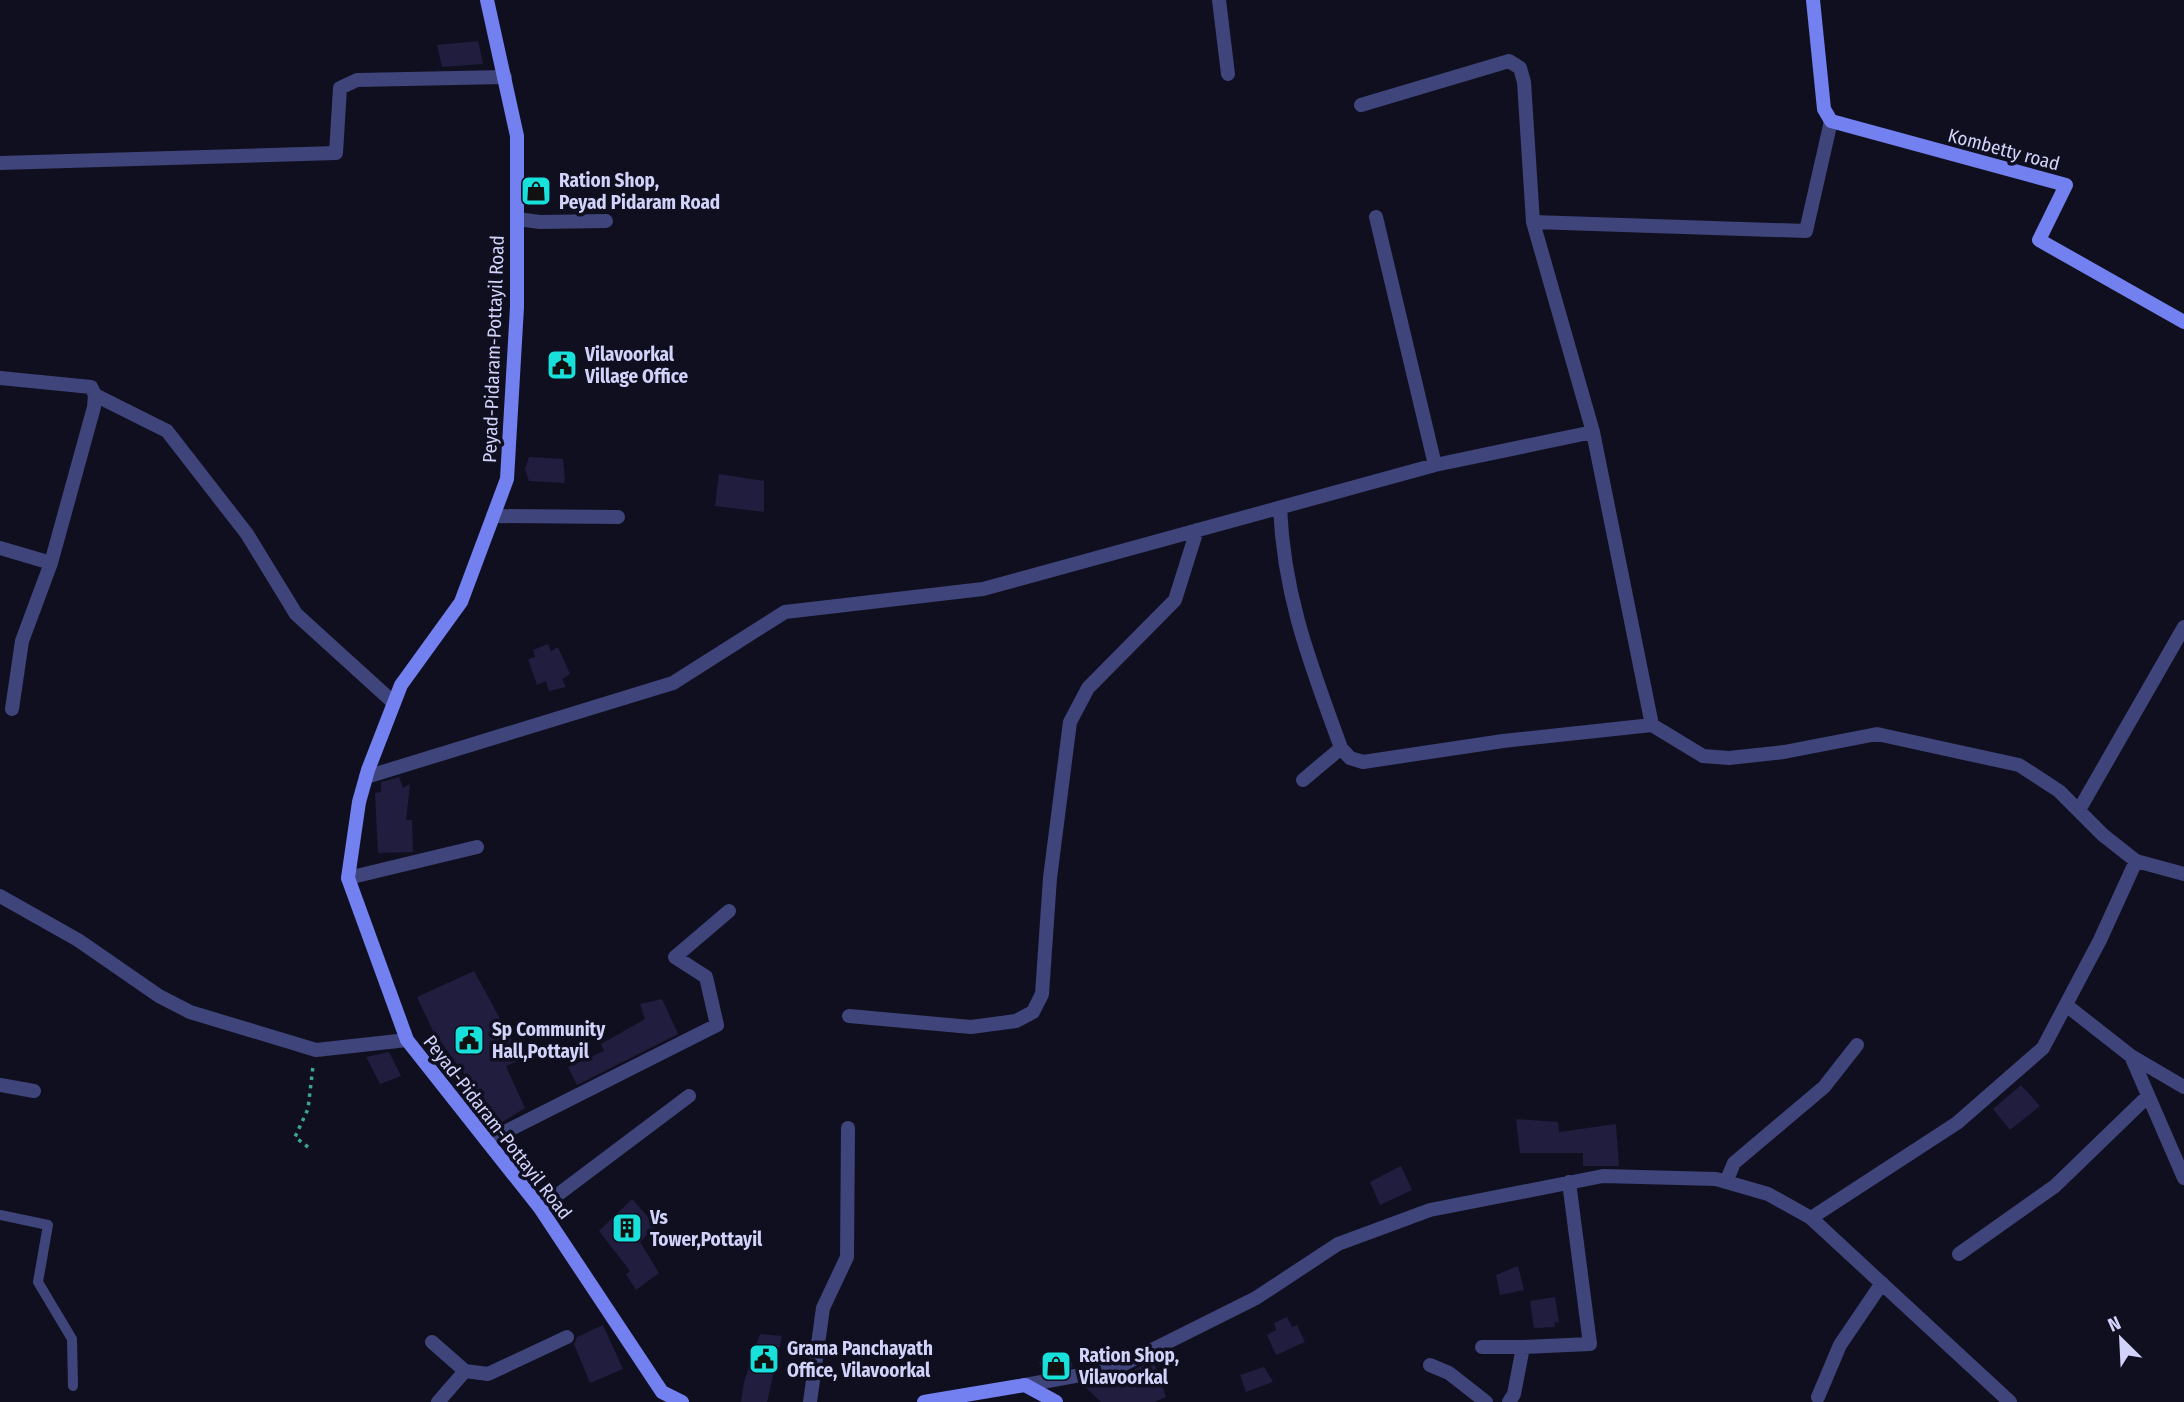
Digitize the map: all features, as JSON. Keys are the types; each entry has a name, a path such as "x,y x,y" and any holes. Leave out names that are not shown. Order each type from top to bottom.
{"street":[{"name":"Peyad-Pidaram-Pottayil Road","path":"487,0 516,124 517,307 507,479 461,602 401,685 366,777 348,878 407,1040 540,1208 662,1392 682,1402"},
{"path":"1219,0 1228,74"},
{"path":"1533,222 1806,231 1831,121 1824,109 1813,0"},
{"path":"1361,105 1509,61 1520,68 1524,82 1533,222 1593,432 1652,725"},
{"path":"0,163 336,153 340,88 357,80 505,77"},
{"name":"Kombetty road","path":"1831,121 2066,185 2039,240 2184,322"},
{"path":"1376,217 1435,465"},
{"path":"517,219 540,222 606,222"},
{"path":"0,378 90,387 95,395 167,431 247,534 296,614 394,703"},
{"path":"12,709 22,641 51,563 95,395"},
{"path":"366,777 673,683 785,612 983,589 1435,465 1593,432"},
{"path":"1280,508 1282,559 1299,631 1341,748 1350,758 1363,762 1503,741 1652,725 1703,756 1729,758 1784,752 1877,734 2019,765 2059,791 2103,835 2136,861 2184,874"},
{"path":"493,516 618,517"},
{"path":"849,1016 971,1027 1016,1021 1033,1012 1042,994 1049,878 1070,722 1088,688 1175,600 1197,530"},
{"path":"0,548 51,563"},
{"path":"2079,810 2184,627"},
{"path":"1303,780 1341,748"},
{"path":"348,878 477,846"},
{"path":"1811,1218 1957,1123 2043,1048 2100,940 2136,861"},
{"path":"0,896 78,940 159,996 190,1012 316,1050 407,1040"},
{"path":"487,1141 717,1025 706,977 675,957 729,911"},
{"path":"2066,1005 2131,1056 2184,1087"},
{"path":"1726,1182 1734,1163 1824,1087 1857,1045"},
{"path":"2131,1056 2184,1178"},
{"path":"0,1084 34,1091"},
{"path":"540,1208 689,1096"},
{"path":"1959,1254 2055,1186 2148,1096"},
{"path":"810,1402 823,1308 847,1257 848,1128"},
{"path":"924,1402 1114,1369 1256,1298 1338,1244 1430,1210 1603,1176 1716,1179 1768,1194 1811,1218 2010,1402"},
{"path":"1482,1347 1590,1344 1569,1182"},
{"path":"1818,1397 1840,1345 1882,1283"},
{"path":"432,1342 465,1371 488,1374 567,1336"},
{"path":"1508,1402 1514,1394 1523,1347"},
{"path":"1430,1365 1449,1373 1486,1402"},
{"path":"438,1402 465,1371"},
{"path":"1026,1385 1056,1402"}],"lane":[{"path":"0,1215 48,1225 38,1282 72,1339 73,1386"}],"path":[{"path":"308,1147 295,1137 307,1109 316,1050"}],"building":[{"path":"478,41 483,64 442,67 437,45"},
{"path":"529,457 563,459 565,483 529,481 525,469"},
{"path":"719,474 764,481 764,512 715,506"},
{"path":"548,644 551,651 558,647 570,674 562,679 566,687 549,691 546,681 537,685 528,659 535,657 533,650"},
{"path":"399,777 403,788 410,784 406,820 412,820 413,852 378,853 375,793 381,792 381,782"},
{"path":"474,971 522,1059 506,1066 525,1108 494,1127 484,1121 474,1100 481,1097 433,1031 417,997"},
{"path":"662,999 678,1034 577,1085 568,1067 604,1051 601,1044 645,1019 640,1004"},
{"path":"389,1052 401,1076 380,1084 366,1057"},
{"path":"2021,1085 2040,1106 2010,1130 1993,1109"},
{"path":"1516,1119 1558,1122 1559,1132 1616,1124 1619,1166 1583,1166 1583,1153 1520,1153"},
{"path":"1401,1166 1412,1190 1380,1205 1370,1182"},
{"name":"Vs Tower,Pottayil","path":"632,1199 656,1226 640,1242 659,1273 636,1290 626,1274 630,1271 599,1231"},
{"path":"1518,1266 1524,1290 1500,1295 1496,1275"},
{"path":"1555,1297 1559,1323 1554,1322 1555,1327 1534,1328 1530,1301"},
{"path":"1287,1317 1292,1327 1297,1325 1305,1342 1276,1355 1267,1335 1276,1330 1274,1323"},
{"path":"603,1325 623,1369 590,1383 574,1344 577,1337"},
{"name":"Grama Panchayath Office, Vilavoorkal","path":"760,1334 782,1336 767,1402 741,1402 744,1382"},
{"name":"Ration Shop, Vilavoorkal","path":"1069,1354 1073,1367 1043,1372 1039,1362"},
{"path":"1153,1360 1166,1397 1154,1402 1101,1402 1084,1386 1118,1378"},
{"path":"1264,1367 1273,1382 1246,1392 1240,1375"}],"place":[{"name":"Ration Shop, Peyad Pidaram Road","path":"536,191"},
{"name":"Vilavoorkal Village Office","path":"562,365"},
{"name":"Sp Community Hall,Pottayil","path":"469,1040"},
{"name":"Vs Tower,Pottayil","path":"627,1228"},
{"name":"Grama Panchayath Office, Vilavoorkal","path":"764,1359"},
{"name":"Ration Shop, Vilavoorkal","path":"1056,1366"}]}
